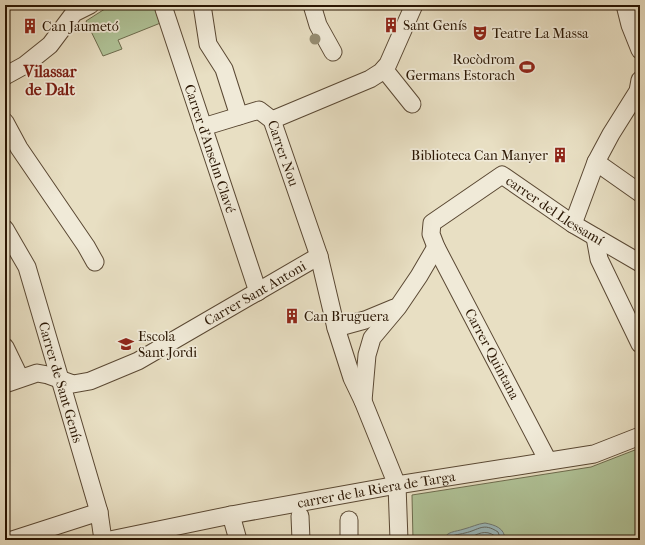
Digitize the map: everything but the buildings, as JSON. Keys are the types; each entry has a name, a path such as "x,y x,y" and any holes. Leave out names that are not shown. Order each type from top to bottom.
{"street":[{"path":"5,76 25,64 50,45 74,12 90,5"},
{"name":"Carrer d'Anselm Clavé","path":"164,5 164,9 258,292"},
{"path":"202,5 208,44 224,69 240,116"},
{"path":"312,5 318,25 333,52"},
{"path":"272,120 370,79 384,69 388,64 414,5"},
{"path":"625,5 630,25 640,50"},
{"path":"384,69 412,104"},
{"path":"573,224 596,162 611,134 638,91 640,80"},
{"name":"Carrer Nou","path":"204,127 260,110 272,120 319,256"},
{"path":"5,122 19,148 86,246 95,262"},
{"path":"596,162 640,193"},
{"name":"carrer del Llessamí","path":"436,247 431,234 432,223 502,176 573,224 640,263"},
{"name":"Carrer de Sant Genís","path":"5,229 27,267 99,512 103,540"},
{"path":"595,237 599,259 640,344"},
{"path":"363,401 367,355 372,338 398,307 436,247"},
{"name":"Carrer Quintana","path":"436,247 548,461"},
{"path":"319,256 336,328 352,378 397,484 399,540"},
{"name":"Carrer Sant Antoni","path":"12,381 37,373 48,375 73,384 90,381 138,361 319,256"},
{"path":"336,328 366,320 398,307"},
{"path":"5,347 12,381"},
{"name":"carrer de la Riera de Targa","path":"110,540 231,515 397,484 594,454 640,436"},
{"path":"12,540 99,512"},
{"path":"231,515 238,540"},
{"path":"300,516 301,540"},
{"path":"349,520 349,540"}],"green space":[{"path":"111,5 158,5 163,22 118,40 122,49 103,56 86,21"},
{"path":"640,448 640,540 413,540 412,495 591,467"}],"water":[{"path":"485,523 499,528 505,536 505,540 443,540 452,532"}],"place":[{"name":"Sant Genís","path":"391,25"},
{"name":"Can Jaumetó","path":"30,26"},
{"name":"Teatre La Massa","path":"480,33"},
{"name":"Rocòdrom Germans Estorach","path":"527,67"},
{"name":"Biblioteca Can Manyer","path":"560,155"},
{"name":"Can Bruguera","path":"292,316"},
{"name":"Escola Sant Jordi","path":"126,344"}],"district":[{"name":"Vilassar de Dalt","path":"50,80"}]}
